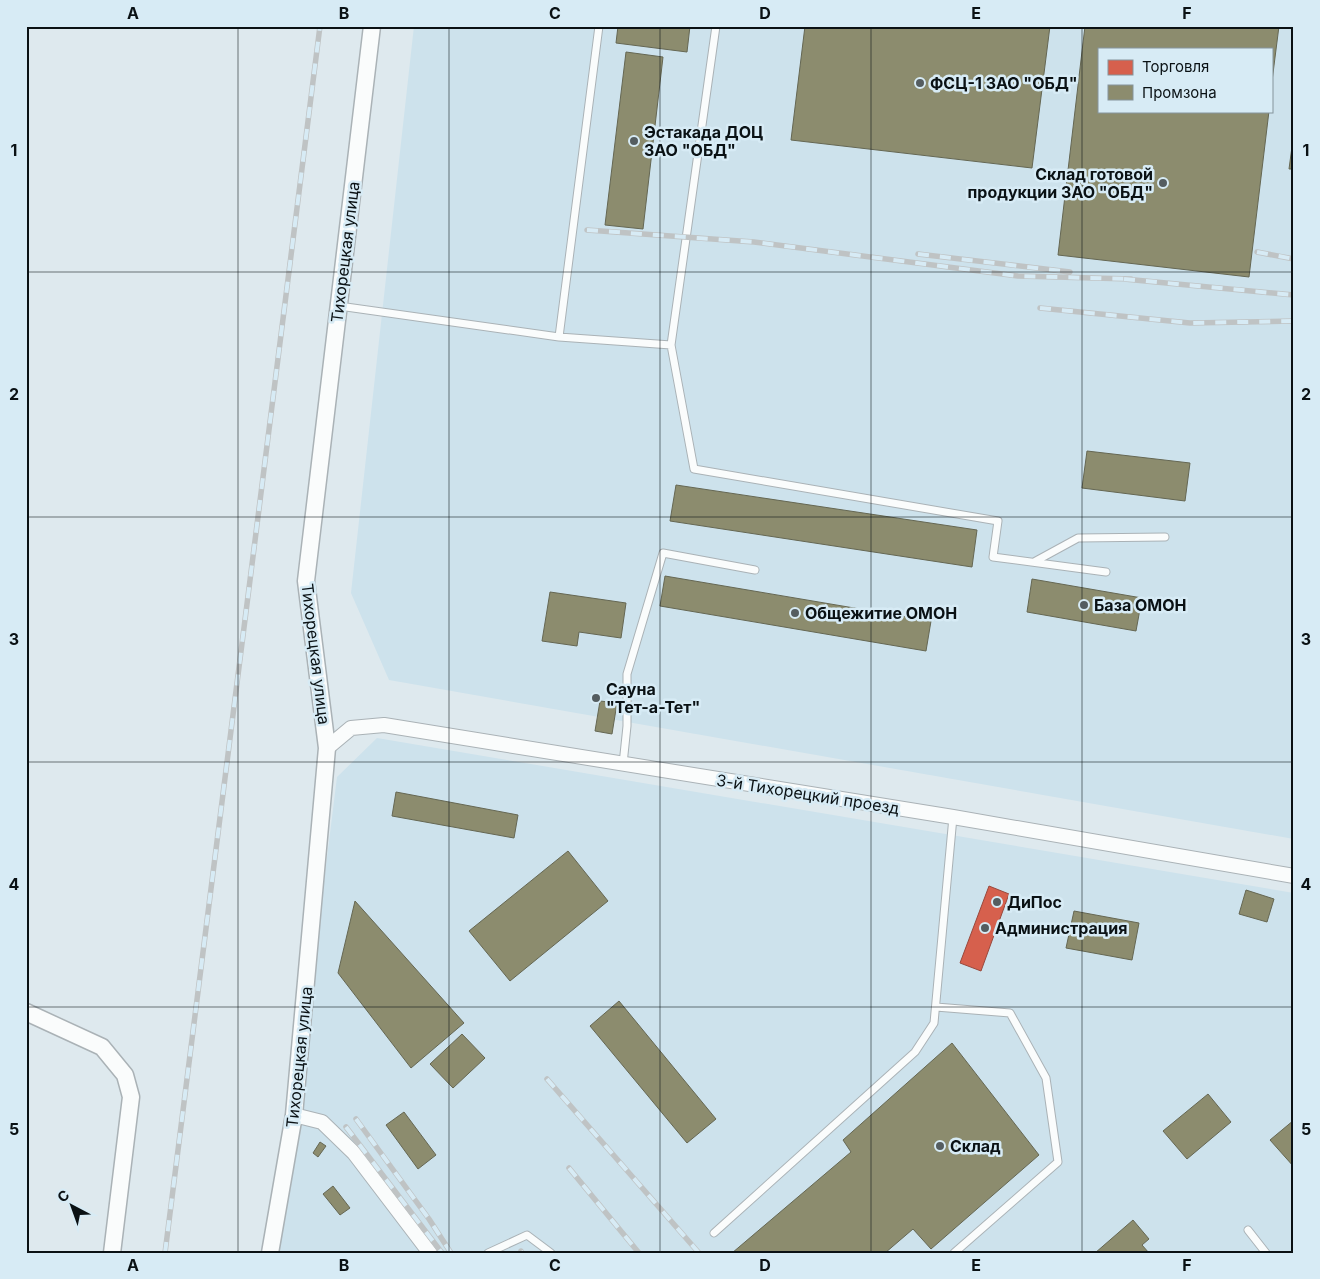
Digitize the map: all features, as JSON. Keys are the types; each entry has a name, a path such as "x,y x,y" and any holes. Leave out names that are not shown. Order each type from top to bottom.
{"street":[{"name":"Тихорецкая улица","path":"270,1253 294,1115 327,748 306,581 372,26"},
{"name":"3-й Тихорецкий проезд","path":"327,748 351,728 384,725 953,817 1294,876"},
{"path":"26,1012 102,1047 125,1075 131,1097 112,1253"},
{"path":"294,1115 322,1122 354,1154 430,1253"}],"lane":[{"path":"559,336 598,26"},
{"path":"716,26 671,345 694,469 998,522 993,557 1106,572"},
{"path":"338,306 559,336 671,345"},
{"path":"1034,562 1078,538 1164,537"},
{"path":"623,764 627,726 627,674 663,554 754,570"},
{"path":"714,1233 914,1052 934,1023 953,817"},
{"path":"936,1007 1010,1013 1046,1078 1058,1162 954,1253"},
{"path":"1248,1230 1266,1253"},
{"path":"488,1253 527,1236 551,1253"}],"shaded area":[{"path":"414,26 1294,26 1294,839 389,680 351,593"},
{"path":"377,738 1294,893 1294,1253 278,1253 337,777"}],"building: Торговля":[{"name":"Администрация","path":"989,886 1009,894 981,971 960,963"}],"building: Промзона":[{"path":"618,26 690,26 687,52 616,43"},
{"name":"ФСЦ-1 ЗАО \"ОБД\"","path":"805,26 1050,26 1032,168 791,140"},
{"name":"Склад готовой продукции ЗАО \"ОБД\"","path":"1085,26 1279,26 1272,81 1272,48 1098,48 1098,112 1269,112 1249,277 1058,255"},
{"name":"Эстакада ДОЦ ЗАО \"ОБД\"","path":"626,52 663,57 643,229 605,225"},
{"path":"1294,132 1294,169 1289,169"},
{"path":"1087,451 1190,463 1185,501 1082,488"},
{"path":"676,485 977,530 972,567 670,521"},
{"name":"Общежитие ОМОН","path":"665,576 931,621 926,651 660,606"},
{"name":"База ОМОН","path":"1032,579 1142,598 1136,631 1027,612"},
{"path":"550,592 626,603 621,638 579,632 577,646 542,641"},
{"path":"600,701 617,703 612,734 595,731"},
{"path":"396,792 518,815 514,838 392,816"},
{"path":"568,851 608,901 510,981 469,931"},
{"path":"1246,890 1274,899 1267,922 1239,914"},
{"path":"355,901 464,1023 411,1068 338,973"},
{"path":"1074,911 1139,923 1132,960 1066,948"},
{"path":"619,1001 716,1119 687,1143 590,1026"},
{"path":"462,1034 485,1058 453,1088 430,1064"},
{"name":"Склад","path":"952,1043 1039,1155 931,1249 913,1229 885,1253 732,1253 851,1152 843,1140"},
{"path":"1208,1094 1231,1122 1187,1159 1163,1131"},
{"path":"404,1112 436,1155 418,1169 386,1125"},
{"path":"1294,1120 1294,1167 1270,1140"},
{"path":"320,1142 326,1146 318,1157 313,1153"},
{"path":"333,1186 350,1208 340,1215 323,1194"},
{"path":"1133,1220 1149,1239 1142,1245 1149,1253 1095,1253"}],"railway":[{"path":"165,1253 320,26"},
{"path":"587,230 754,242 1018,276 1131,279"},
{"path":"1257,252 1294,259"},
{"path":"918,254 1070,272"},
{"path":"1124,279 1294,295"},
{"path":"1040,308 1190,323 1294,321"},
{"path":"547,1079 699,1253"},
{"path":"356,1119 429,1219 451,1253"},
{"path":"346,1127 442,1253"},
{"path":"569,1168 639,1253"}],"place":[{"name":"ФСЦ-1 ЗАО \"ОБД\"","path":"920,83"},
{"name":"Эстакада ДОЦ ЗАО \"ОБД\"","path":"634,141"},
{"name":"Склад готовой продукции ЗАО \"ОБД\"","path":"1163,183"},
{"name":"База ОМОН","path":"1084,605"},
{"name":"Общежитие ОМОН","path":"795,613"},
{"name":"Сауна \"Тет-а-Тет\"","path":"596,698"},
{"name":"ДиПос","path":"997,902"},
{"name":"Администрация","path":"985,928"},
{"name":"Склад","path":"940,1146"}]}
